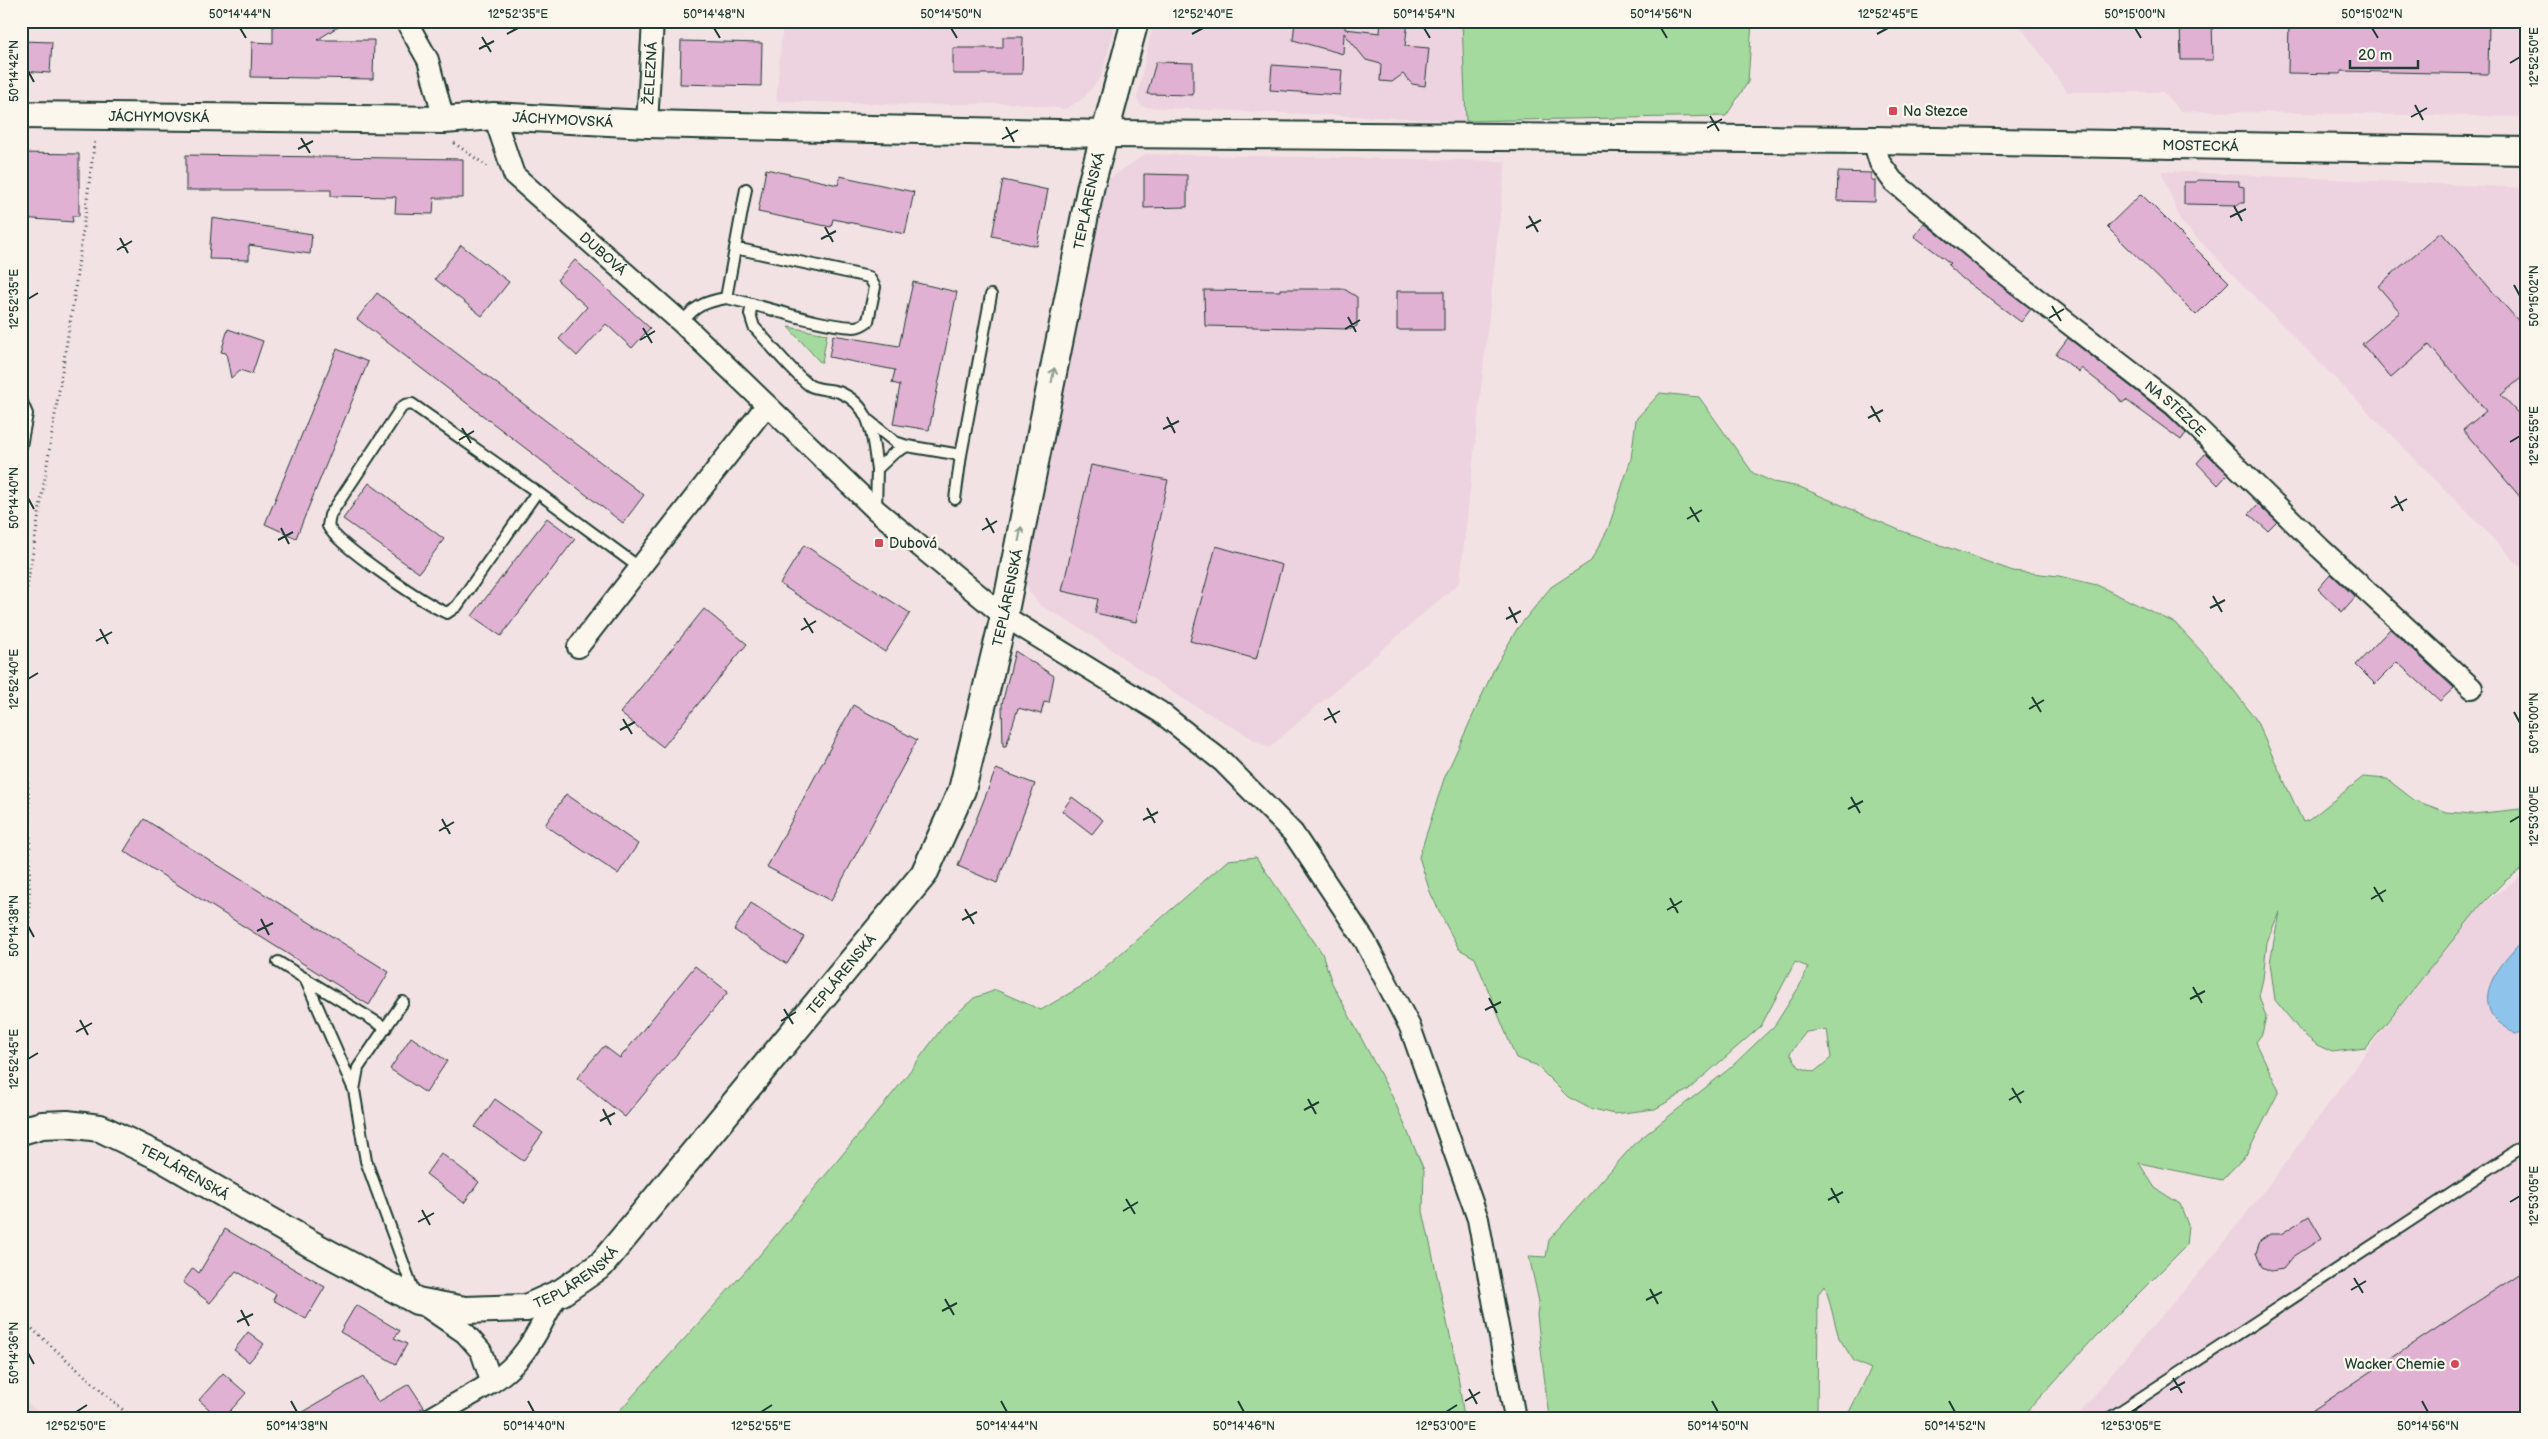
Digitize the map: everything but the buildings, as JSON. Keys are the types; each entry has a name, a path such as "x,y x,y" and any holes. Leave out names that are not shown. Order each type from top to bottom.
{"street":[{"path":"406,21 428,60 448,131"},
{"name":"ŽELEZNÁ","path":"647,124 653,21"},
{"name":"TEPLÁRENSKÁ","path":"21,1131 42,1125 67,1124 100,1128 158,1156 311,1244 417,1301 465,1310 526,1308 558,1294 601,1265 924,874 962,790 1004,616 1091,185 1135,21"},
{"name":"JÁCHYMOVSKÁ","path":"21,115 99,132 448,131 494,116 647,124 1105,134"},
{"name":"DUBOVÁ","path":"494,116 514,175 682,323 876,510 1004,616 1160,712 1223,762 1293,833 1365,941 1410,1027 1478,1219 1515,1418"},
{"name":"MOSTECKÁ","path":"1105,134 1873,140 2527,151"},
{"name":"NA STEZCE","path":"1873,140 1880,164 1893,181 1998,270 2174,405 2320,548 2472,688"},
{"path":"578,646 766,406"},
{"path":"431,1418 491,1381 514,1364 531,1344 558,1294"},
{"path":"417,1301 465,1333 481,1351 491,1381"}],"lane":[{"path":"726,298 746,188"},
{"path":"682,323 692,309 726,298 828,323 860,326 868,321 875,287 869,277 734,248"},
{"path":"955,499 991,295"},
{"path":"752,304 750,314 754,327 811,386 830,389 845,395 863,411 869,421 895,442 907,446 962,455"},
{"path":"21,400 27,414 21,446"},
{"path":"537,492 457,606 447,613 429,605 368,562 334,534 328,526 330,515 405,405 412,404 537,492 640,568"},
{"path":"869,421 877,469 876,510"},
{"path":"877,469 894,453 907,446"},
{"path":"278,962 386,1028"},
{"path":"305,978 354,1090 366,1161 417,1301"},
{"path":"354,1090 358,1068 403,1002"},
{"path":"2110,1418 2527,1144"}],"path":[{"path":"448,131 491,170"},
{"path":"89,140 99,132"},
{"path":"21,972 29,930 30,820 22,651 26,588 73,304 99,132"},
{"path":"21,1319 132,1418"}],"shaded area":[{"path":"783,21 1117,21 1101,77 1084,98 1065,109 1016,103 918,105 776,101"},
{"path":"1153,21 1462,21 1466,121 1142,107 1137,99"},
{"path":"2017,21 2527,21 2527,117 2180,111 2163,92 2067,92"},
{"path":"1145,154 1506,161 1460,582 1269,748 1176,695 1083,630 1040,605 1029,592 1022,572 1102,184"},
{"path":"2161,171 2527,188 2527,573 2181,222"},
{"path":"2527,872 2527,1418 2076,1418 2110,1375 2205,1266 2273,1179 2398,1009 2481,905"},
{"path":"21,1397 42,1416 44,1418 21,1418"}],"green space":[{"path":"1462,21 1752,21 1748,82 1726,116 1466,121"},
{"path":"788,327 827,334 822,362 820,362"},
{"path":"1660,393 1699,397 1753,473 1773,482 1800,487 1899,530 2013,571 2059,576 2097,585 2175,623 2216,667 2255,718 2303,822 2309,820 2363,777 2387,779 2414,800 2446,812 2473,814 2521,809 2527,820 2527,865 2505,881 2481,905 2366,1048 2332,1052 2317,1045 2301,1032 2275,1000 2270,963 2279,912 2267,942 2259,996 2266,1017 2262,1034 2256,1042 2279,1091 2247,1154 2222,1180 2139,1163 2155,1188 2180,1204 2188,1225 2186,1246 2095,1337 2021,1418 1846,1418 1871,1369 1854,1361 1839,1338 1825,1285 1818,1294 1817,1418 1549,1418 1537,1315 1539,1302 1529,1256 1546,1257 1549,1240 1635,1143 1729,1069 1775,1025 1799,987 1808,967 1795,962 1761,1026 1688,1090 1655,1109 1614,1114 1589,1108 1568,1097 1536,1065 1516,1058 1475,958 1459,949 1430,892 1419,857 1444,779 1494,669 1517,629 1551,587 1591,561 1608,529 1631,459 1636,419","holes":["1827,1029 1831,1058 1814,1072 1799,1067 1790,1053 1806,1032"]},
{"path":"1256,857 1322,953 1332,983 1394,1100 1424,1170 1423,1211 1457,1368 1464,1418 613,1418 758,1257 898,1087 945,1024 974,998 996,990 1041,1010 1087,983 1228,860"}],"water":[{"path":"2527,935 2527,1034 2515,1034 2493,1017 2488,1006 2488,995 2496,973"}],"place":[{"name":"Na Stezce","path":"1893,111"},
{"name":"Dubová","path":"879,543"},
{"name":"Wacker Chemie","path":"2455,1364"}]}
